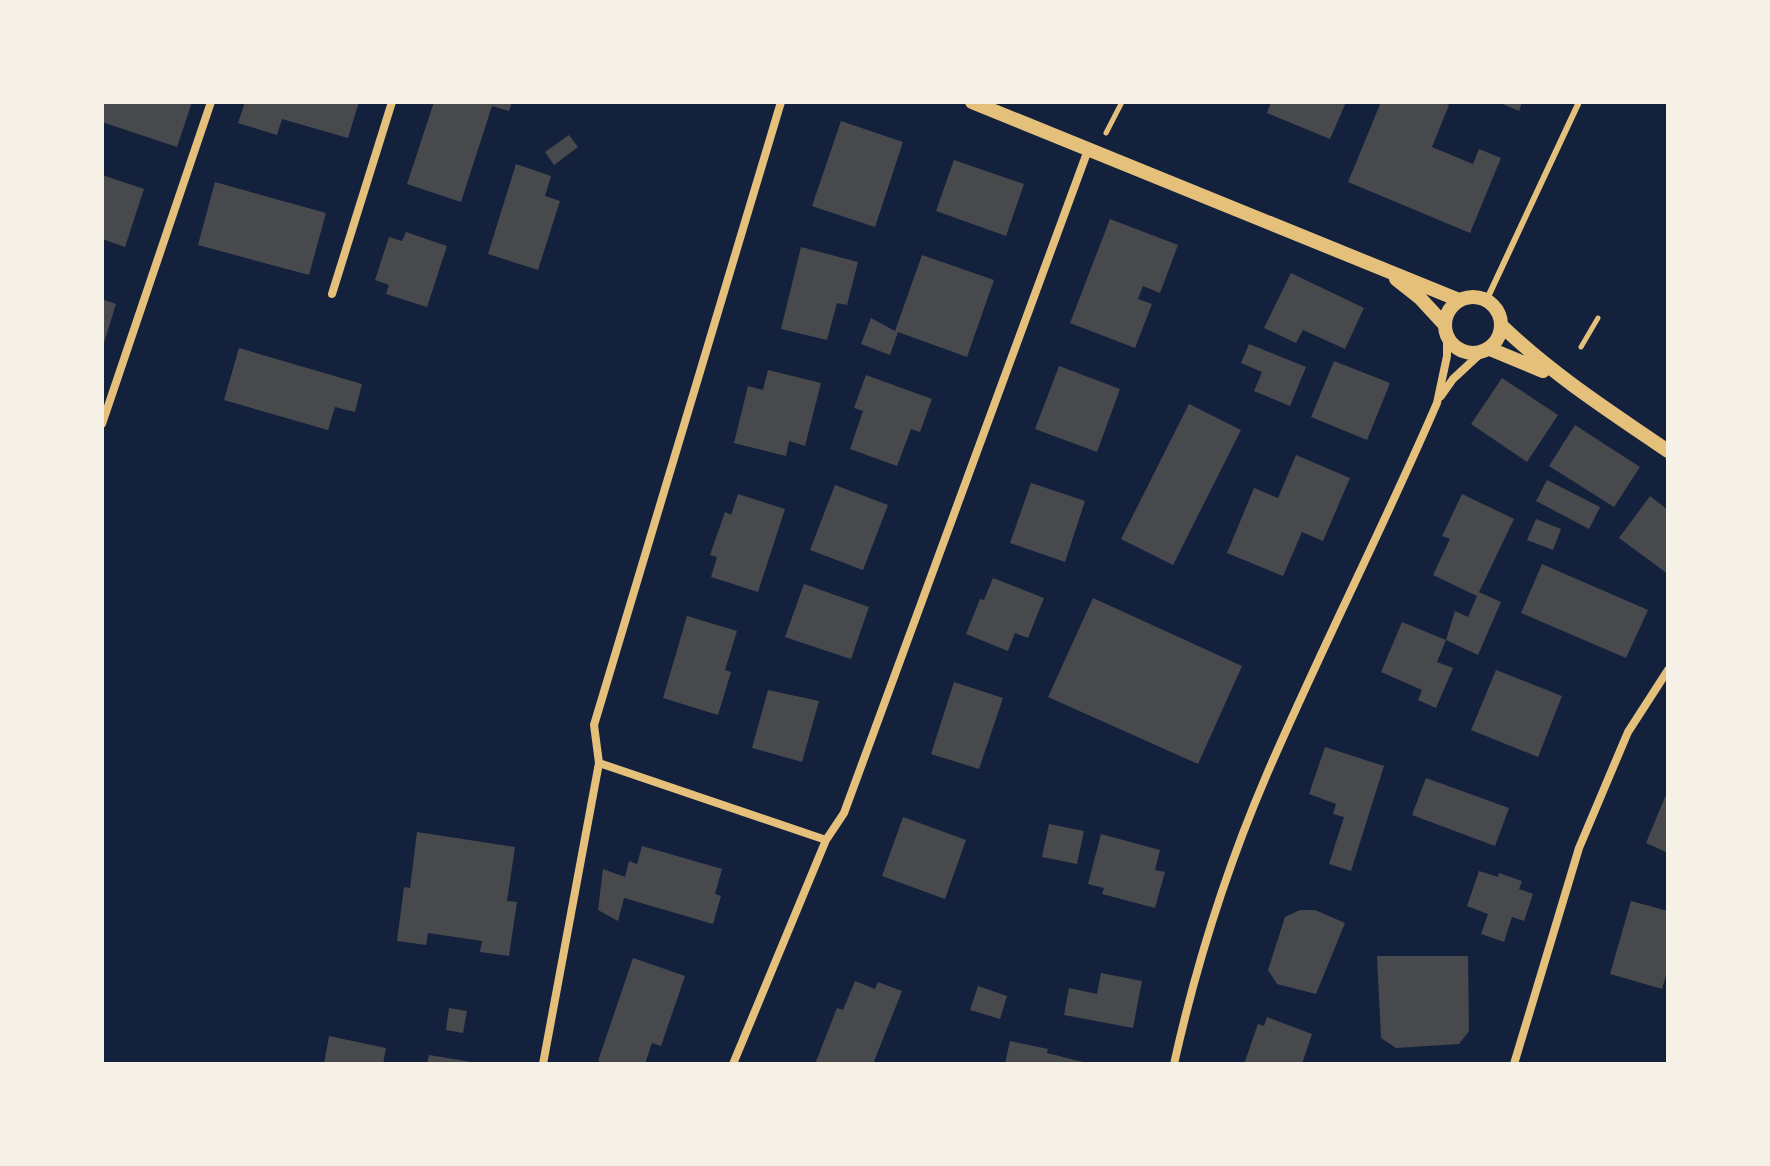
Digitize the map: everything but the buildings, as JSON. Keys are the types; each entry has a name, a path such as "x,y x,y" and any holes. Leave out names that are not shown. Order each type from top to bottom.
{"street":[{"path":"102,424 211,102"},
{"path":"332,294 392,102"},
{"path":"543,1064 599,763 594,725 781,102"},
{"path":"972,102 1459,300"},
{"path":"733,1064 826,840 844,813 1092,152"},
{"path":"1387,271 1420,298 1457,349 1471,354 1486,351 1523,361 1572,386"},
{"path":"1437,403 1447,356 1449,310 1459,300 1472,296 1487,299 1498,311 1502,326 1531,354 1572,386 1668,451"},
{"path":"1174,1064 1206,941 1266,777 1437,403 1453,379 1497,341 1502,326"},
{"path":"1514,1064 1579,848 1628,732 1668,670"},
{"path":"599,763 826,840"}],"lane":[{"path":"1487,299 1579,102"}],"path":[{"path":"1092,152 1122,102"},
{"path":"1581,347 1598,318"}]}
